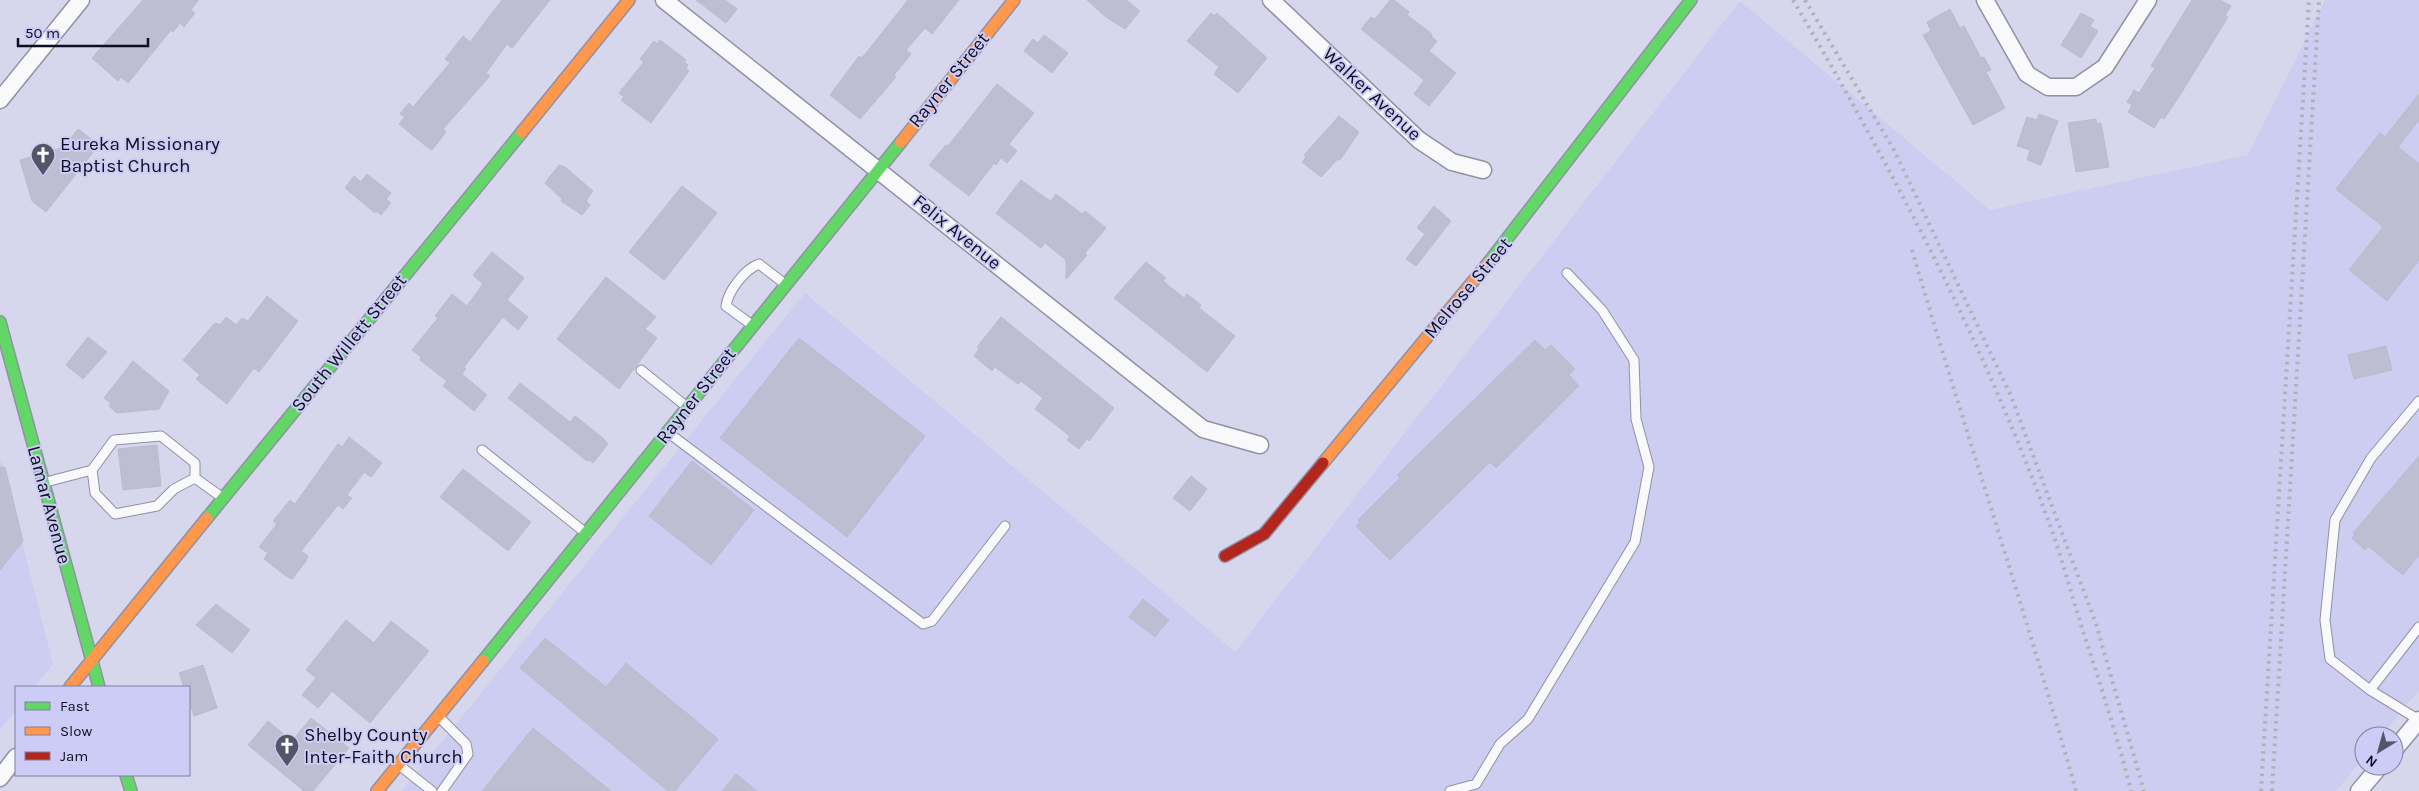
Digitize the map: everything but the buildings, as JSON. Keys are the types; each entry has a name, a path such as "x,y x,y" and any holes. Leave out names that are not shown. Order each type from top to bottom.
{"street":[{"path":"0,100 81,0"},
{"name":"South Willett Street","path":"71,686 629,0"},
{"name":"Felix Avenue","path":"664,0 1202,429 1260,445"},
{"name":"Rayner Street","path":"377,791 587,534 752,325 1014,0"},
{"name":"Walker Avenue","path":"1271,0 1419,140 1452,162 1483,170"},
{"name":"Melrose Street","path":"1225,556 1264,534 1515,230 1690,0"},
{"path":"1985,0 2027,74 2048,87 2076,87 2105,66 2148,0"},
{"name":"Lamar Avenue","path":"0,322 99,686"},
{"path":"2404,738 2419,720"},
{"path":"0,778 15,758"},
{"path":"126,776 131,791"},
{"path":"2360,791 2372,776"}],"lane":[{"path":"752,325 726,306 727,298 750,267 759,264 785,284"},
{"path":"1450,791 1476,784 1500,744 1528,719 1635,542 1649,466 1636,419 1634,360 1602,310 1567,273"},
{"path":"641,370 687,407"},
{"path":"2419,401 2371,458 2335,520 2325,620 2330,659 2370,690 2419,720"},
{"path":"668,432 923,624 932,621 1005,526"},
{"path":"43,483 92,470 114,440 161,436 195,463 195,478"},
{"path":"482,450 587,534"},
{"path":"92,470 95,493 115,514 157,506 174,489 195,478"},
{"path":"195,478 223,498"},
{"path":"2370,690 2419,628"},
{"path":"438,716 466,744 468,754 442,791"},
{"path":"398,764 432,791"}],"shaded area":[{"path":"2325,0 2419,0 2419,690 2389,726 2354,726 2354,769 2336,791 402,791 805,293 1235,652 1740,1 1990,210 2248,155"},
{"path":"0,457 53,664 35,686 15,686 15,711 0,730"}],"railway":[{"path":"1793,0 1899,189 1932,253 1993,383 2052,530 2108,708 2131,791"},
{"path":"1805,0 1894,150 2011,396 2096,624 2144,791"},
{"path":"2261,791 2309,0"},
{"path":"2272,791 2319,0"},
{"path":"1912,250 2076,791"}],"traffic: fast":[{"path":"1489,262 1691,0"},
{"path":"207,518 522,132"},
{"path":"483,661 901,142"},
{"path":"0,322 99,686"},
{"path":"126,776 131,791"}],"traffic: slow":[{"path":"522,132 629,0"},
{"path":"901,142 1014,0"},
{"path":"1323,463 1489,262"},
{"path":"71,686 207,518"},
{"path":"377,791 483,661"}],"traffic: jam":[{"path":"1225,556 1264,534 1323,463"}],"place":[{"name":"Eureka Missionary Baptist Church","path":"43,176"},
{"name":"Shelby County Inter-Faith Church","path":"287,767"}]}
